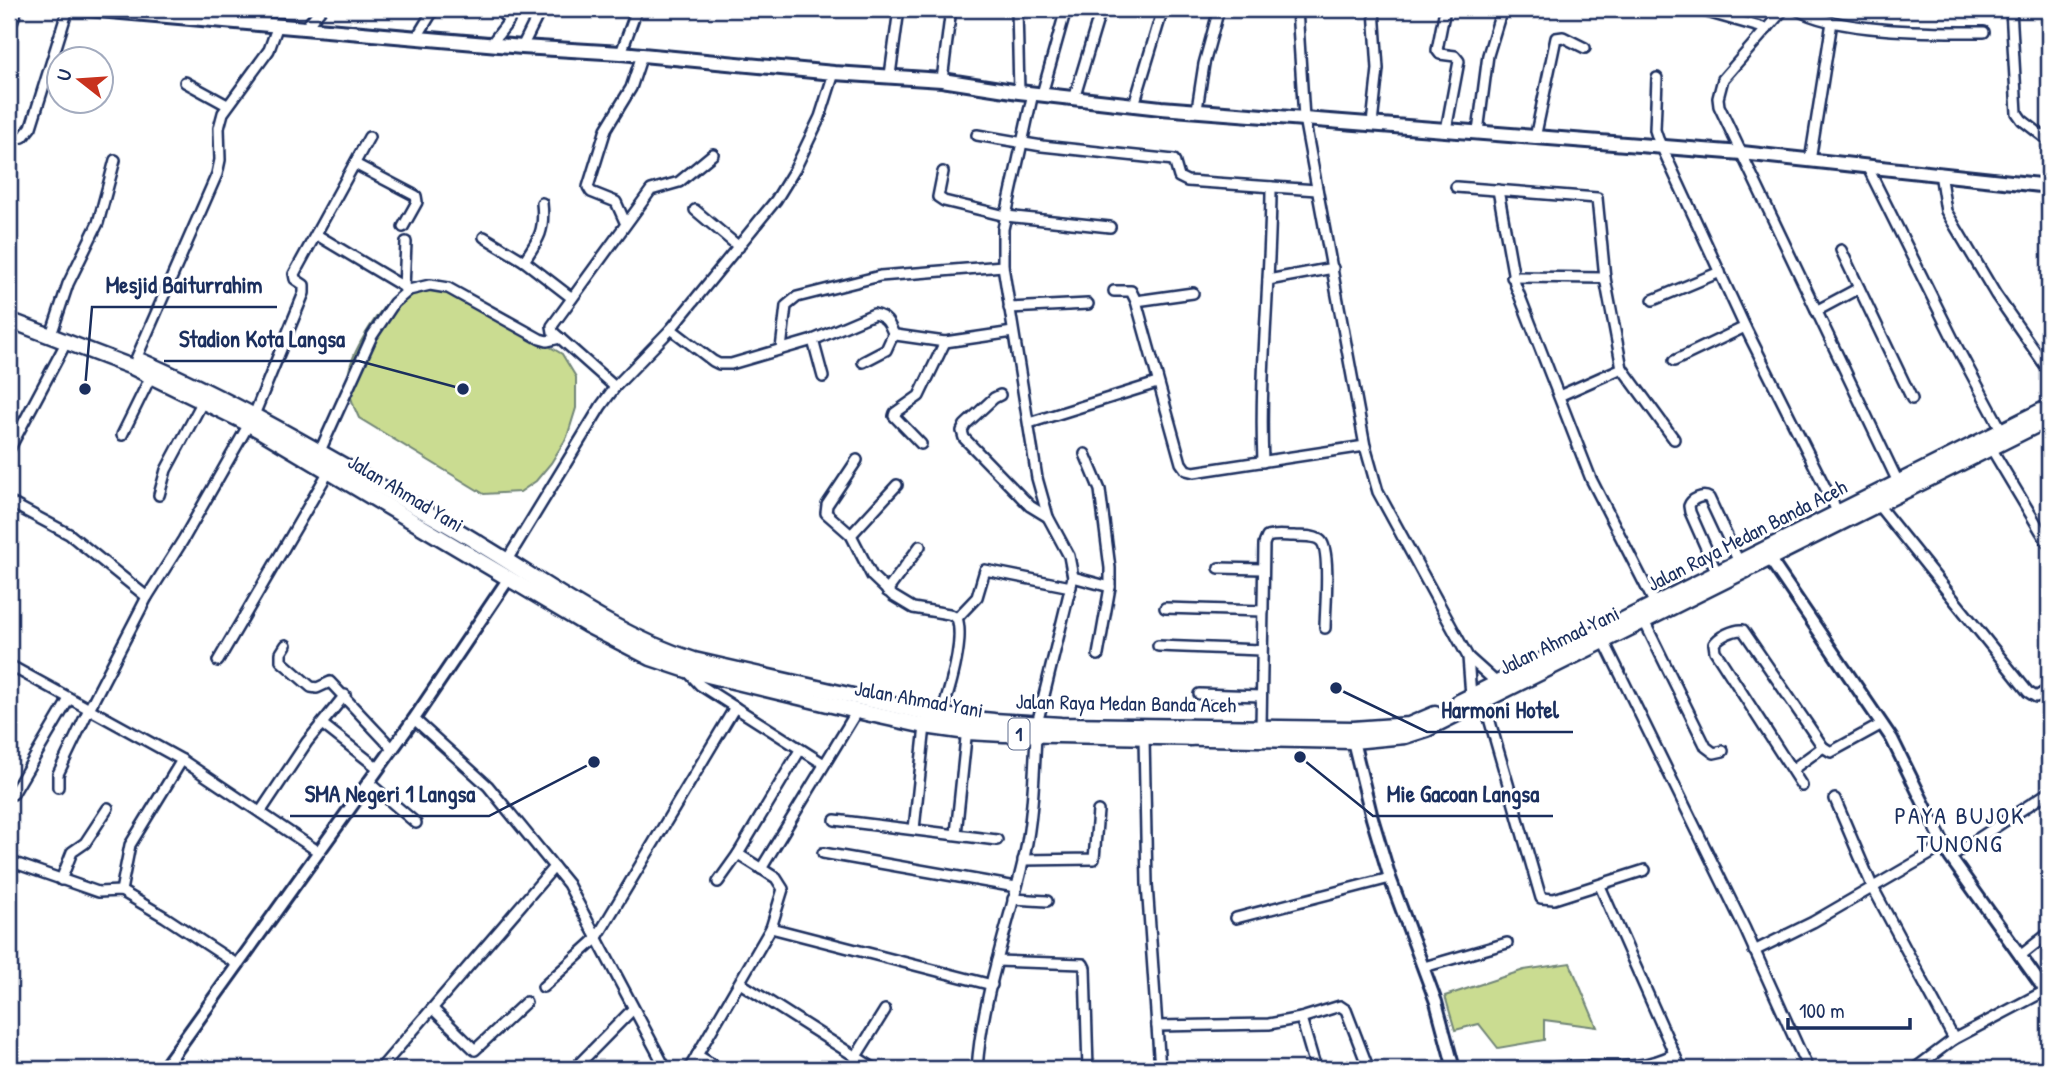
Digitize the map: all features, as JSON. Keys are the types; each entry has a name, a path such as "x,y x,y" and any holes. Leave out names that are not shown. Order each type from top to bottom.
{"main road":[{"path":"87,9 190,13 278,25 522,47 642,54 834,73 890,75 1134,105 1742,153 2049,186"},
{"name":"1","path":"9,310 52,330 136,359 251,419 320,451 594,614 673,653 941,716 967,725"},
{"name":"Jalan Ahmad Yani","path":"9,320 52,330 67,341 203,401 251,419 329,471 633,650 687,670 925,726 967,725 1144,738 1190,732 1353,740 1416,733 1477,699 1644,621 1658,609 1769,558 2049,419"},
{"name":"Jalan Raya Medan Banda Aceh","path":"1036,729 1190,732 1261,727 1353,729 1393,727 1422,720 1477,699 1497,683 1658,609 1717,573 2049,407"}],"street":[{"path":"9,140 23,137 31,127 68,9"},
{"path":"306,27 321,9"},
{"path":"417,37 434,9"},
{"path":"491,44 509,21 498,9"},
{"path":"522,47 541,9"},
{"path":"621,53 637,9"},
{"path":"890,75 899,9"},
{"path":"942,80 951,9"},
{"path":"1017,9 1019,92"},
{"path":"977,1069 997,961 1023,860 1032,806 1036,729 1072,582 1069,556 1048,517 1037,478 1001,244 1023,144 1066,9"},
{"path":"1074,99 1101,9"},
{"path":"1134,105 1163,9"},
{"path":"1197,109 1208,49 1219,9"},
{"path":"1297,9 1304,118 1364,446 1378,492 1468,657 1477,699 1541,898 1554,899 1645,870"},
{"path":"1372,124 1378,69 1374,9"},
{"path":"1445,9 1437,50 1440,54 1455,56 1459,61 1446,130"},
{"path":"1478,132 1488,55 1502,9"},
{"path":"1696,9 1767,29"},
{"path":"1784,9 1730,70 1720,89 1719,106 1898,482"},
{"path":"1796,9 1832,22 1916,32 1984,32"},
{"path":"2011,9 2017,113 2049,141"},
{"path":"9,30 13,14"},
{"path":"1810,161 1832,22"},
{"path":"136,359 217,174 220,160 220,120 227,105 269,50 278,25"},
{"path":"1535,138 1556,38 1563,37 1585,48"},
{"path":"625,222 616,202 591,192 588,187 606,129 631,88 642,54"},
{"path":"507,560 585,429 615,387 671,329 776,200 795,169 820,117 834,73"},
{"path":"1657,79 1655,130 1661,147 1745,327 1838,513"},
{"path":"185,82 227,105"},
{"path":"977,135 1023,144 1174,160 1179,177 1184,180 1317,190"},
{"path":"58,787 58,774 147,597 183,540 251,419 304,293 304,285 295,279 294,274 369,137"},
{"path":"615,387 553,332 552,326 625,222 651,190 678,182 713,154"},
{"path":"52,330 75,267 98,223 115,160"},
{"path":"355,164 416,196 417,202 402,227"},
{"path":"1867,166 2002,431"},
{"path":"943,172 938,192 941,200 1006,216 1110,227"},
{"path":"1940,173 1946,211 1996,295 2049,371"},
{"path":"1263,462 1261,427 1272,227 1271,187"},
{"path":"1456,187 1597,198 1605,278 1622,368 1674,439"},
{"path":"1497,190 1512,277 1591,479 1658,609"},
{"path":"524,261 541,235 544,224 542,203"},
{"path":"695,210 739,247"},
{"path":"317,235 407,289"},
{"path":"484,237 524,261 572,298"},
{"path":"406,242 407,289"},
{"path":"1841,250 1912,399"},
{"path":"781,349 786,306 797,298 891,275 1003,266"},
{"path":"1268,280 1333,268"},
{"path":"1653,300 1720,272"},
{"path":"1512,277 1605,278"},
{"path":"320,451 372,336 407,289 430,285 448,288 540,339 547,341 560,338"},
{"path":"1816,311 1859,288"},
{"path":"1114,291 1131,291 1136,301 1157,383 1185,470 1194,472 1364,446"},
{"path":"1136,301 1193,293"},
{"path":"1009,308 1088,304"},
{"path":"671,329 719,364 741,362 813,340 874,314 883,316 888,321 894,335"},
{"path":"1674,361 1745,327"},
{"path":"894,335 945,342 1013,331"},
{"path":"863,362 886,350 894,335"},
{"path":"813,340 823,377"},
{"path":"9,450 67,341"},
{"path":"921,444 894,416 919,396 945,342"},
{"path":"1559,396 1622,368"},
{"path":"122,435 151,376"},
{"path":"1029,423 1157,383"},
{"path":"1000,395 965,425 962,431 964,438 1030,506 1048,517"},
{"path":"159,495 166,470 203,401"},
{"path":"1991,448 2049,545"},
{"path":"1085,454 1100,489 1109,554 1110,587 1098,655"},
{"path":"857,460 825,508 826,513 851,535 868,569 887,591 913,608 954,615 957,618 959,628 956,659 941,716"},
{"path":"218,661 329,471"},
{"path":"851,535 897,485"},
{"path":"1717,573 1689,509 1691,501 1703,496 1709,498 1740,562"},
{"path":"9,502 69,534 147,597"},
{"path":"1878,505 2028,692 2036,697 2049,689"},
{"path":"1261,727 1263,569 1264,544 1267,537 1276,535 1320,540 1325,549 1325,628"},
{"path":"887,591 920,546"},
{"path":"1769,558 1882,724 1950,858 2047,993 1954,1038 1918,1068"},
{"path":"1219,568 1263,569"},
{"path":"957,618 977,597 985,570 1110,587"},
{"path":"163,1069 393,749 509,578"},
{"path":"1165,608 1263,611"},
{"path":"1644,621 1706,747 1714,753 1723,751"},
{"path":"1802,786 1715,651 1716,640 1743,629 1823,747 1833,752 1882,724"},
{"path":"1604,641 1808,1069"},
{"path":"285,645 281,661 311,687 317,688 324,682 330,682 393,749"},
{"path":"1158,646 1261,650"},
{"path":"1468,657 1497,683"},
{"path":"9,665 182,760 318,852"},
{"path":"687,670 700,685 824,764"},
{"path":"1199,694 1261,695"},
{"path":"261,811 322,723 345,695"},
{"path":"13,794 69,699"},
{"path":"542,987 596,939 735,707"},
{"path":"761,869 858,711"},
{"path":"414,719 488,786 554,867 579,903 666,1069"},
{"path":"322,723 378,768"},
{"path":"956,834 967,725"},
{"path":"914,829 925,726"},
{"path":"1144,738 1147,873 1160,1069"},
{"path":"1353,740 1368,806 1390,878 1424,967 1454,1069"},
{"path":"1793,769 1823,747"},
{"path":"718,882 738,854 800,750"},
{"path":"121,891 130,845 182,760"},
{"path":"368,782 416,823"},
{"path":"1950,858 2049,792"},
{"path":"1835,799 1873,888 1954,1038"},
{"path":"61,880 72,852 85,843 108,808"},
{"path":"1023,860 1094,859 1098,811"},
{"path":"835,820 997,840"},
{"path":"1754,951 1813,922 1944,846"},
{"path":"823,853 1016,887"},
{"path":"689,1069 771,928 783,889 780,881 738,854"},
{"path":"9,861 102,893 121,891 239,965"},
{"path":"380,1069 554,867"},
{"path":"1236,918 1390,878"},
{"path":"1600,886 1681,1069"},
{"path":"1013,899 1047,901"},
{"path":"771,928 992,985"},
{"path":"2020,956 2049,933"},
{"path":"1424,967 1507,943"},
{"path":"997,961 1083,964 1088,1069"},
{"path":"740,983 875,1069"},
{"path":"433,1009 475,1049 526,1002"},
{"path":"1157,1026 1200,1023 1269,1024 1301,1018 1332,1007 1343,1007 1366,1062"},
{"path":"574,1069 633,1009"},
{"path":"855,1058 886,1010"},
{"path":"1301,1018 1316,1069"},
{"path":"1547,1069 1567,1065 1647,1065 1674,1054"},
{"path":"697,1055 720,1069"}],"green space":[{"path":"446,285 562,354 576,377 576,408 567,437 536,481 520,492 484,494 359,418 352,401 348,384 349,371 363,339 378,315 395,296 407,289"},
{"path":"1570,963 1597,1027 1544,1020 1544,1040 1498,1048 1479,1024 1455,1030 1445,996 1524,970"}],"place":[{"name":"Mesjid Baiturrahim","path":"85,389"},
{"name":"Stadion Kota Langsa","path":"463,389"},
{"name":"Harmoni Hotel","path":"1336,688"},
{"name":"Mie Gacoan Langsa","path":"1300,757"},
{"name":"SMA Negeri 1 Langsa","path":"594,762"}],"district":[{"name":"PAYA BUJOK TUNONG","path":"1960,829"}]}
